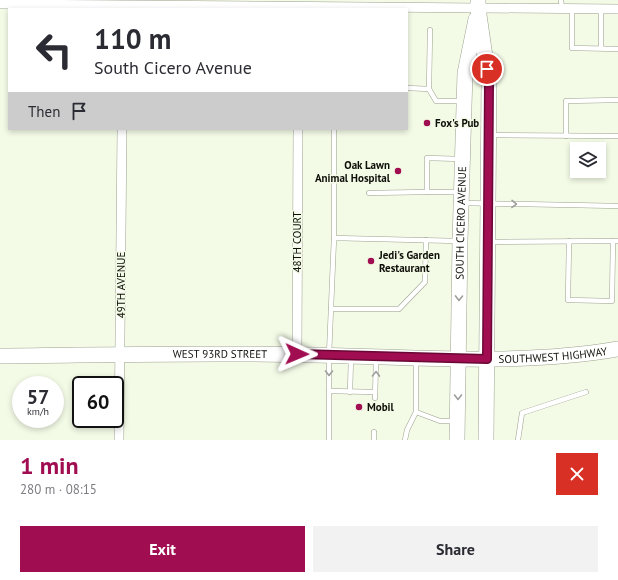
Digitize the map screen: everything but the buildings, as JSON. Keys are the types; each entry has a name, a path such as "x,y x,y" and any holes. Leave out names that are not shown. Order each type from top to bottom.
{"main road":[{"name":"SOUTH CICERO AVENUE","path":"457,440 460,241 465,73 478,4"},
{"path":"478,4 489,84 486,440"},
{"name":"SOUTHWEST HIGHWAY","path":"487,359 541,357 618,349"},
{"name":"WEST 93RD STREET","path":"0,356 297,354 487,359"}],"street":[{"path":"0,4 393,8 409,4 562,4 572,9 618,9"},
{"name":"49TH AVENUE","path":"119,440 122,130"},
{"name":"48TH COURT","path":"297,354 298,130"}],"lane":[{"path":"572,9 572,48 618,49"},
{"path":"601,9 601,48"},
{"path":"430,30 428,89 436,101 465,101"},
{"path":"408,88 428,89"},
{"path":"566,136 566,102 618,100"},
{"path":"329,440 330,309 334,238 334,130"},
{"path":"489,135 618,136"},
{"path":"427,192 427,158 463,159"},
{"path":"370,193 427,192 489,204 618,206"},
{"path":"334,238 460,241"},
{"path":"330,309 399,309 424,282 426,240"},
{"path":"488,242 569,241 616,241 612,301 568,300 569,241"},
{"path":"350,356 350,392"},
{"path":"375,398 376,357"},
{"path":"405,440 407,430 416,412 416,357"},
{"path":"329,391 375,392"},
{"path":"518,440 522,413 586,392"},
{"path":"416,412 440,421 457,421"},
{"path":"374,432 374,440"}],"place":[{"name":"Fox's Pub","path":"427,123"},
{"name":"Oak Lawn Animal Hospital","path":"398,171"},
{"name":"Jedi's Garden Restaurant","path":"371,261"},
{"name":"Mobil","path":"359,407"}],"route":[{"path":"297,354 487,359 489,84 487,69"}]}
